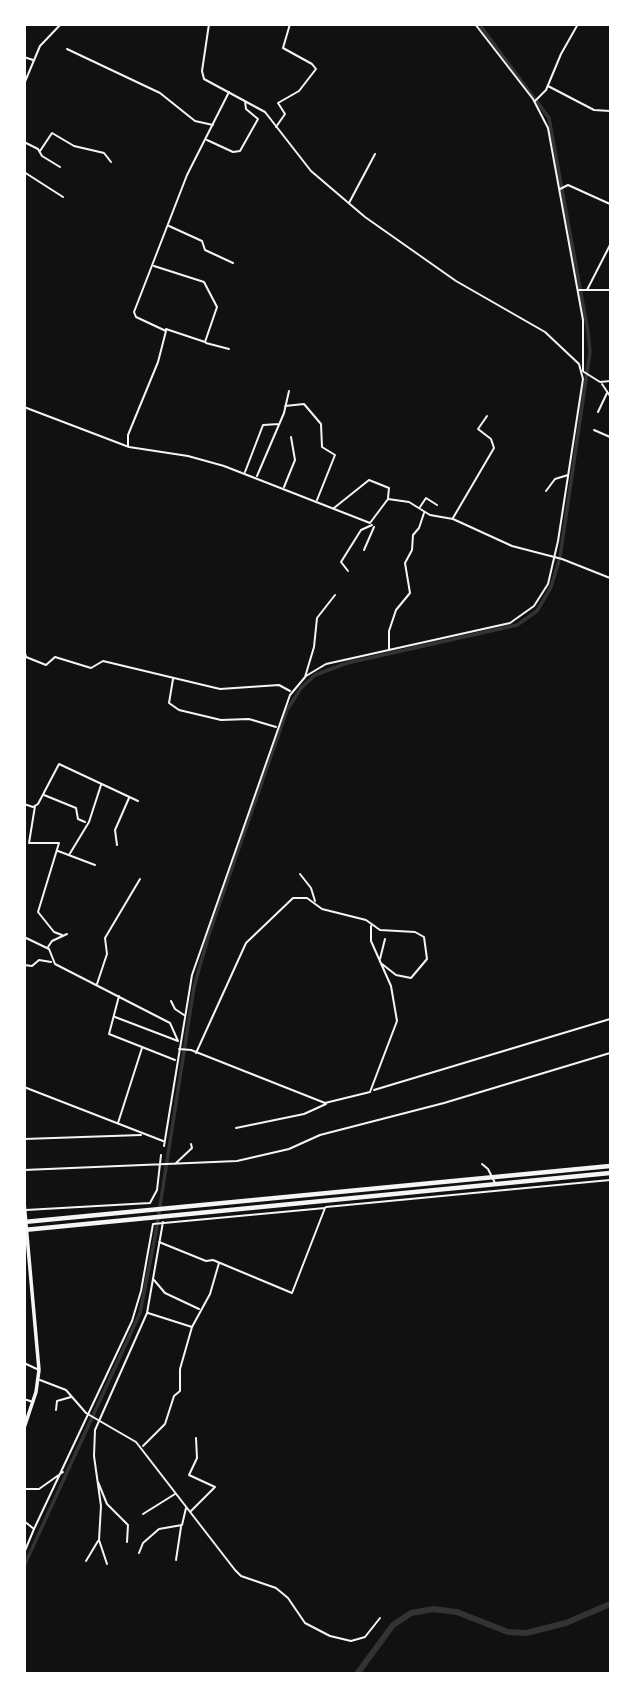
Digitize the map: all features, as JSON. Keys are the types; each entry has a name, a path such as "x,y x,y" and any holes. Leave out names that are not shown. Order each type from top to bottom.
{"highway":[{"path":"24,1222 611,1166"},
{"path":"24,1230 611,1173"}],"main road":[{"path":"24,1202 39,1370 39,1380 24,1428"}],"street":[{"path":"24,84 40,46 61,24"},
{"path":"209,24 202,77 265,112 311,171 348,204 456,281 535,324 579,364 584,372 601,383 611,396"},
{"path":"275,128 285,114 278,103 299,91 316,69 283,48 290,24"},
{"path":"163,1146 184,1015 205,932 276,727 292,692 304,678 326,664 510,623 524,615 546,590 555,557 584,372 584,335 548,128 535,101 475,24"},
{"path":"535,101 542,97 578,24"},
{"path":"67,49 160,93 194,121 213,125"},
{"path":"24,57 33,60"},
{"path":"547,85 598,111 611,111"},
{"path":"229,92 187,175 134,314 165,329 202,340 213,347 229,349"},
{"path":"206,140 235,153 240,151 258,119 246,109 246,100"},
{"path":"40,151 52,133 74,146 104,153 111,162"},
{"path":"24,142 60,167"},
{"path":"348,204 375,154"},
{"path":"24,172 63,197"},
{"path":"559,189 568,185 611,204"},
{"path":"168,226 202,241 205,250 233,263"},
{"path":"586,290 611,244"},
{"path":"153,265 206,284 217,307 207,339 202,340"},
{"path":"578,290 611,290"},
{"path":"129,447 128,435 158,362 165,329"},
{"path":"601,383 611,381"},
{"path":"256,477 279,424 289,391"},
{"path":"597,412 607,393"},
{"path":"285,406 304,404 321,424 322,447 335,455 316,501"},
{"path":"24,408 129,447 188,456 245,473 333,508 375,528 364,550"},
{"path":"453,519 494,448 491,439 478,429 487,416"},
{"path":"245,473 263,425 279,424"},
{"path":"594,430 611,438"},
{"path":"284,488 295,460 291,437"},
{"path":"546,492 547,485 568,475"},
{"path":"333,508 369,480 389,488 388,499 371,524 361,530 341,562 348,571"},
{"path":"419,508 426,498 437,505"},
{"path":"388,499 409,502 424,512 453,519 512,546 562,559 611,578"},
{"path":"389,650 389,631 396,610 410,593 405,563 412,550 412,538 421,524 424,512"},
{"path":"304,678 314,648 317,618 335,595"},
{"path":"24,649 26,657 46,665 55,657 91,668 103,661 220,689 279,685 292,692"},
{"path":"174,678 169,703 179,710 220,720 249,719 276,727"},
{"path":"611,692 611,699"},
{"path":"67,934 54,932 38,912 59,842 29,843 35,806 59,764 138,801"},
{"path":"69,855 88,823 102,784"},
{"path":"43,795 76,808 78,818 88,823"},
{"path":"117,845 116,830 130,797"},
{"path":"24,804 35,806"},
{"path":"57,851 95,865"},
{"path":"300,874 312,888 315,902"},
{"path":"96,985 107,954 105,938 140,879"},
{"path":"197,1053 232,969 249,939 293,898 303,897 315,902 322,909 383,930 418,933 428,947 427,959 411,978 396,975 382,964"},
{"path":"371,924 371,941 391,986 397,1021 372,1091"},
{"path":"47,948 62,934"},
{"path":"24,937 47,948 52,962"},
{"path":"379,960 385,939"},
{"path":"24,965 32,966 39,960 52,962 119,995 170,1023 179,1042"},
{"path":"119,995 109,1034 176,1060"},
{"path":"172,1001 174,1009 184,1015"},
{"path":"114,1016 179,1042"},
{"path":"236,1128 304,1114 328,1103 611,1019"},
{"path":"118,1124 143,1047"},
{"path":"178,1048 328,1103"},
{"path":"24,1170 224,1164 278,1152 326,1133 444,1103 611,1053"},
{"path":"24,1087 164,1142"},
{"path":"24,1139 142,1135"},
{"path":"174,1165 192,1148 191,1144"},
{"path":"25,1210 150,1203 162,1164 161,1155"},
{"path":"482,1164 496,1184"},
{"path":"24,1553 132,1321 141,1291 149,1227 153,1224 611,1180"},
{"path":"159,1242 205,1261 219,1262 293,1292 324,1208"},
{"path":"107,1564 99,1540 101,1506 94,1456 97,1419 147,1313 161,1223"},
{"path":"142,1447 165,1424 174,1396 180,1391 180,1369 192,1327 199,1309 207,1300 219,1262"},
{"path":"153,1280 165,1293 199,1309"},
{"path":"147,1313 192,1327"},
{"path":"24,1363 39,1370"},
{"path":"39,1380 66,1390 89,1415 130,1437 142,1447 235,1570 241,1576 276,1588 288,1598 305,1623 330,1636 351,1641 365,1637 380,1618"},
{"path":"56,1410 57,1401 71,1396"},
{"path":"24,1399 33,1402"},
{"path":"190,1511 215,1487 189,1475 197,1458 195,1438"},
{"path":"24,1489 39,1489 62,1472"},
{"path":"97,1481 107,1504 126,1523 127,1542"},
{"path":"143,1514 177,1493"},
{"path":"176,1560 186,1506"},
{"path":"24,1521 34,1529"},
{"path":"139,1553 143,1543 159,1530 182,1525"},
{"path":"86,1561 99,1540"}],"waterway":[{"path":"24,1566 140,1313 156,1232 194,987 209,934 287,710 301,688 315,675 347,663 517,625 537,611 551,587 560,557 590,352 588,332 549,118 479,24"},
{"path":"357,1674 393,1625 411,1613 433,1609 457,1612 508,1632 526,1633 566,1623 610,1604"}]}
